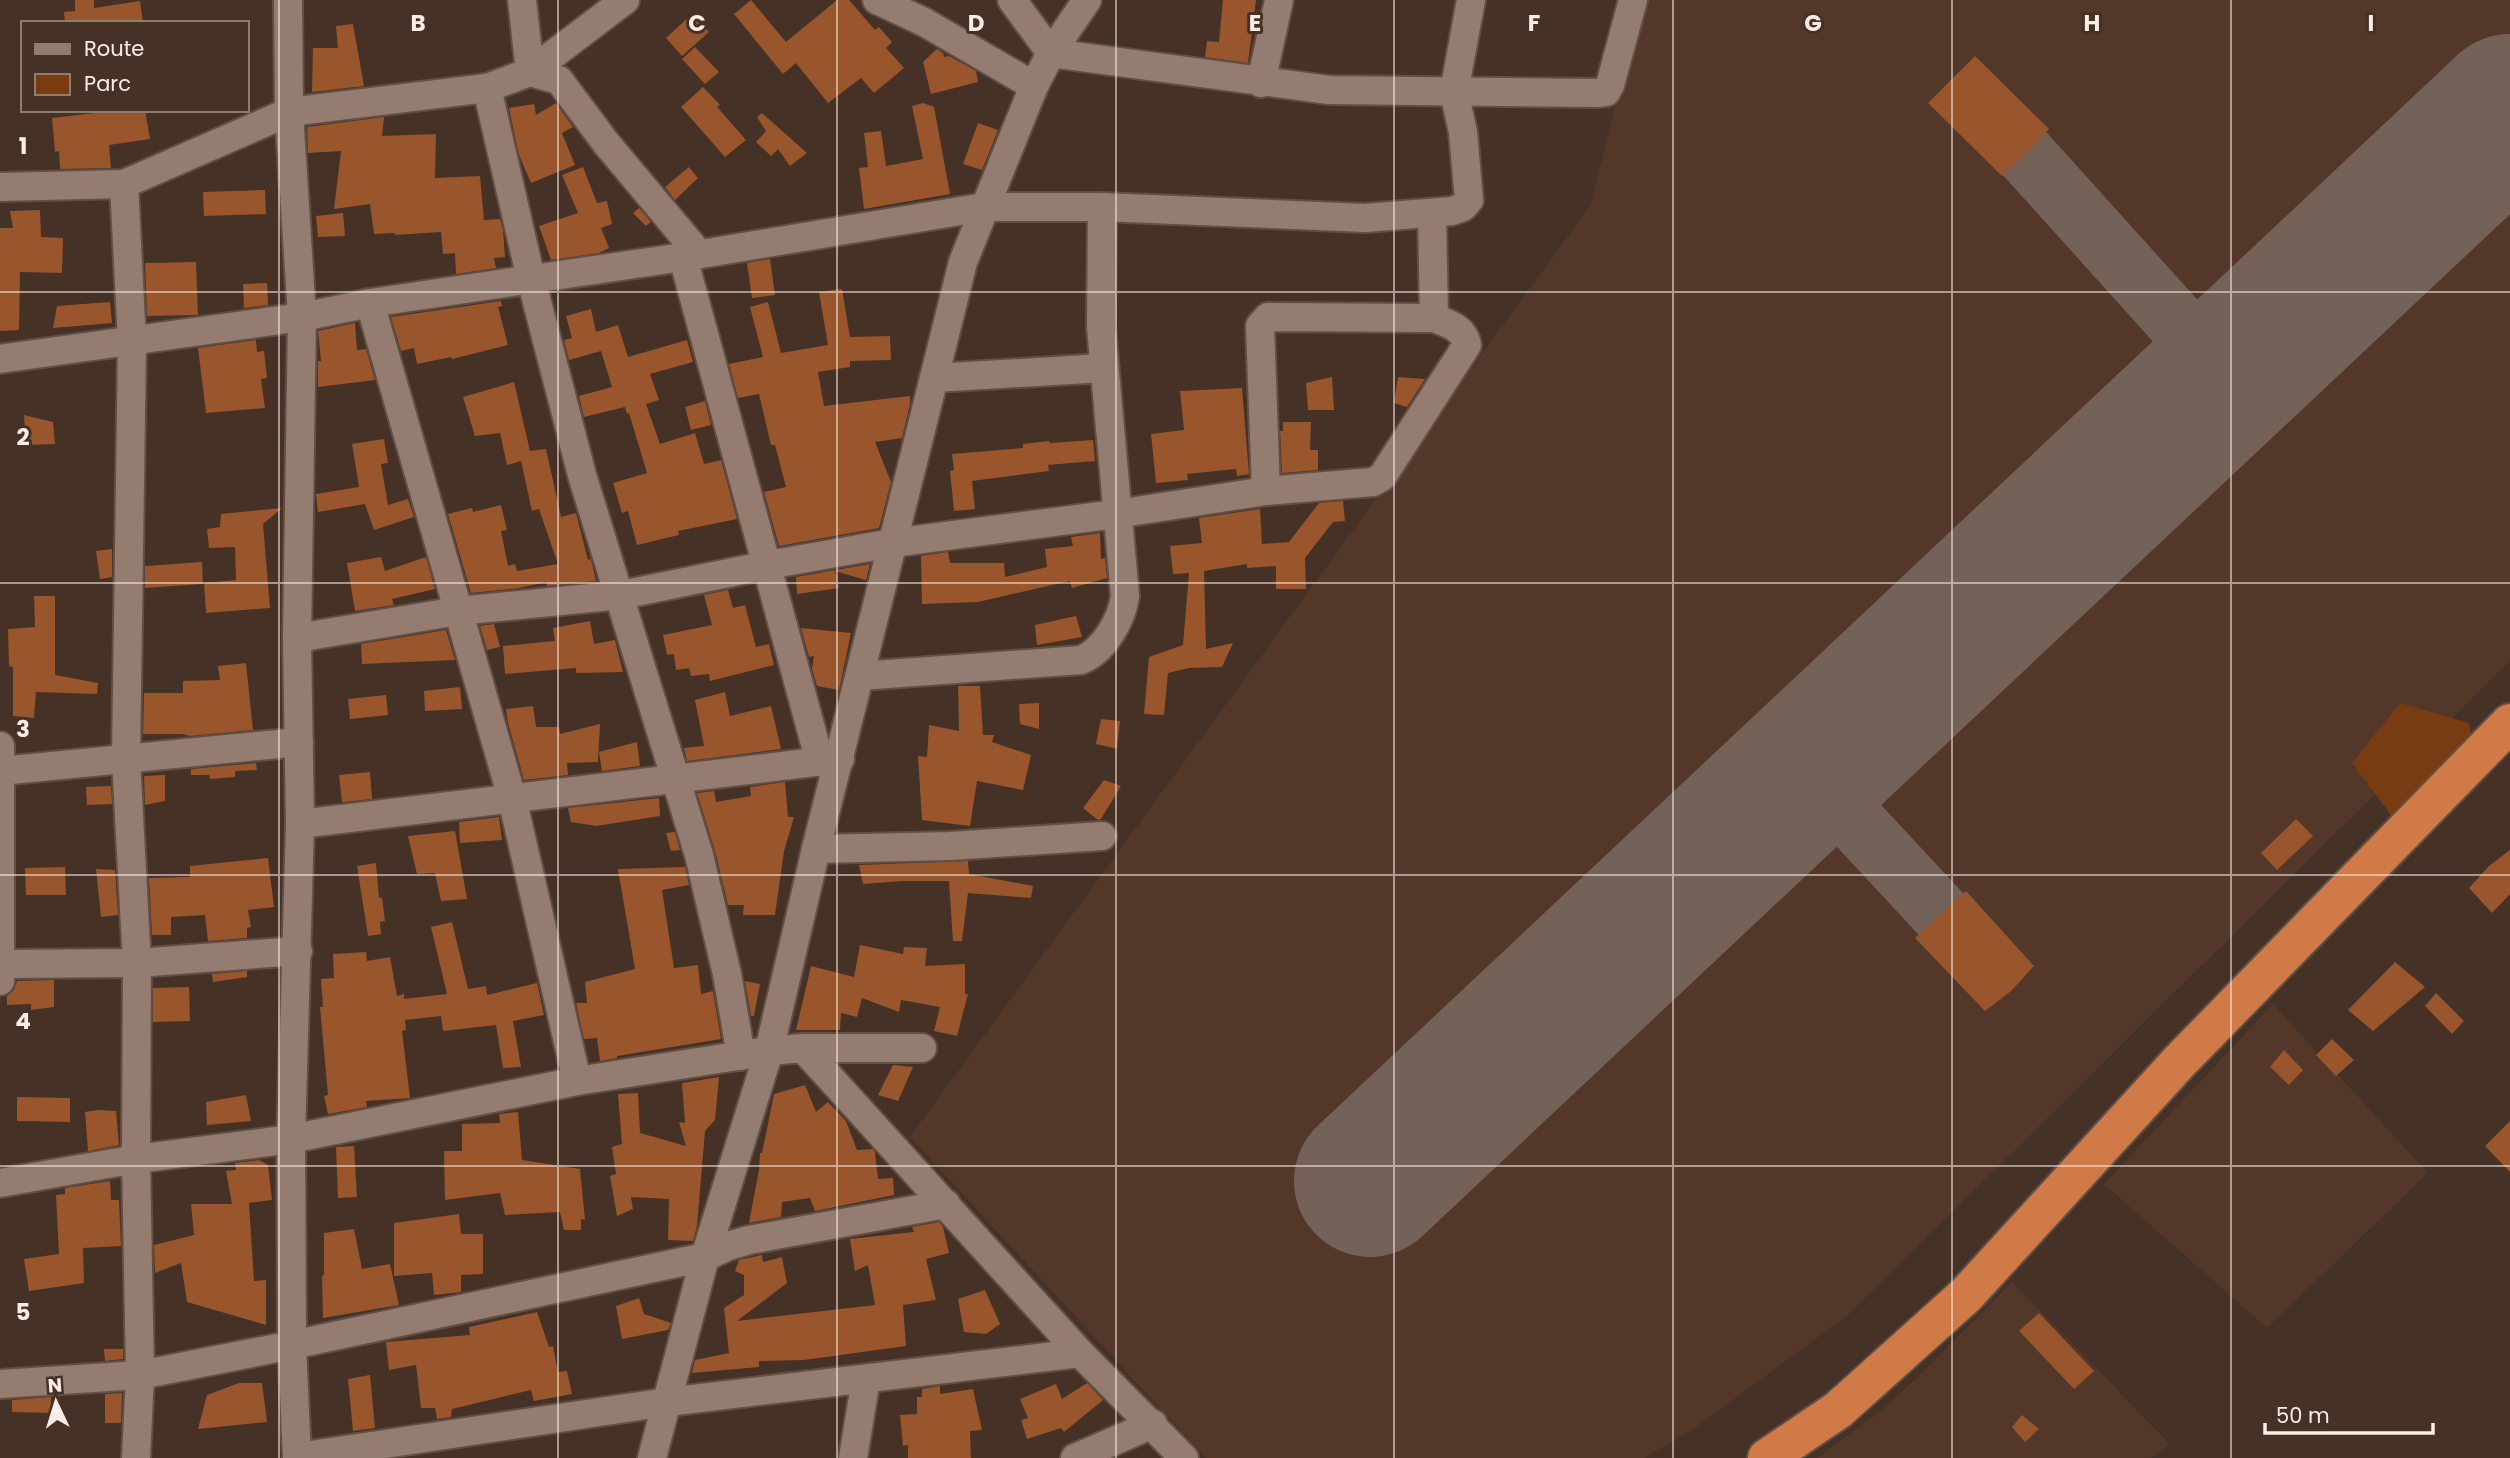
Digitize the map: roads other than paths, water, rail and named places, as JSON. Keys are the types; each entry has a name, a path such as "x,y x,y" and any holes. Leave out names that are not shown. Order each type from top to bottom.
{"highway":[{"path":"1767,1458 1838,1410 1966,1295 2179,1062 2510,723"}],"street":[{"path":"288,0 289,112 302,317 297,638 300,824 291,1139 292,1345 297,1457 667,1402 1080,1353"},
{"path":"522,0 530,72"},
{"path":"0,187 124,184 289,112 487,88 530,72 625,0"},
{"path":"877,0 924,22 1034,86"},
{"path":"1012,0 1051,53 1329,90 1454,92 1606,92 1633,0"},
{"path":"652,1458 705,1257 769,1051 816,849 830,760 860,676 963,262 1034,86 1051,53 1087,0"},
{"path":"1261,83 1279,0"},
{"path":"0,359 302,317 370,303 691,255 984,206 1101,206 1365,218 1432,214 1463,207 1469,200 1463,132 1454,92 1471,0"},
{"path":"530,72 559,80 691,255 768,565 830,760"},
{"path":"487,88 531,279 582,475 699,855 721,947 741,1056"},
{"path":"124,184 132,342 126,760 137,963 136,1159 140,1375 136,1458"},
{"path":"860,676 1070,662 1092,656 1118,621 1125,596 1101,327 1101,206"},
{"path":"1432,214 1434,318"},
{"path":"370,303 512,798 577,1081"},
{"path":"297,638 458,611 621,595 892,543 1116,514 1266,491 1359,485 1382,477 1467,345 1461,330 1434,318 1268,317 1263,320 1260,326 1266,491"},
{"path":"934,378 1104,368"},
{"path":"298,951 1,970 1,763 126,760 299,742"},
{"path":"300,824 830,760"},
{"path":"816,849 950,846 1102,836"},
{"path":"803,1048 1080,1353 1184,1458"},
{"path":"0,1183 136,1159 291,1139 577,1081 769,1051 803,1048 922,1048"},
{"path":"0,1384 140,1375 705,1257 749,1240 947,1204"},
{"path":"853,1458 866,1379"},
{"path":"1075,1458 1153,1424"}]}
